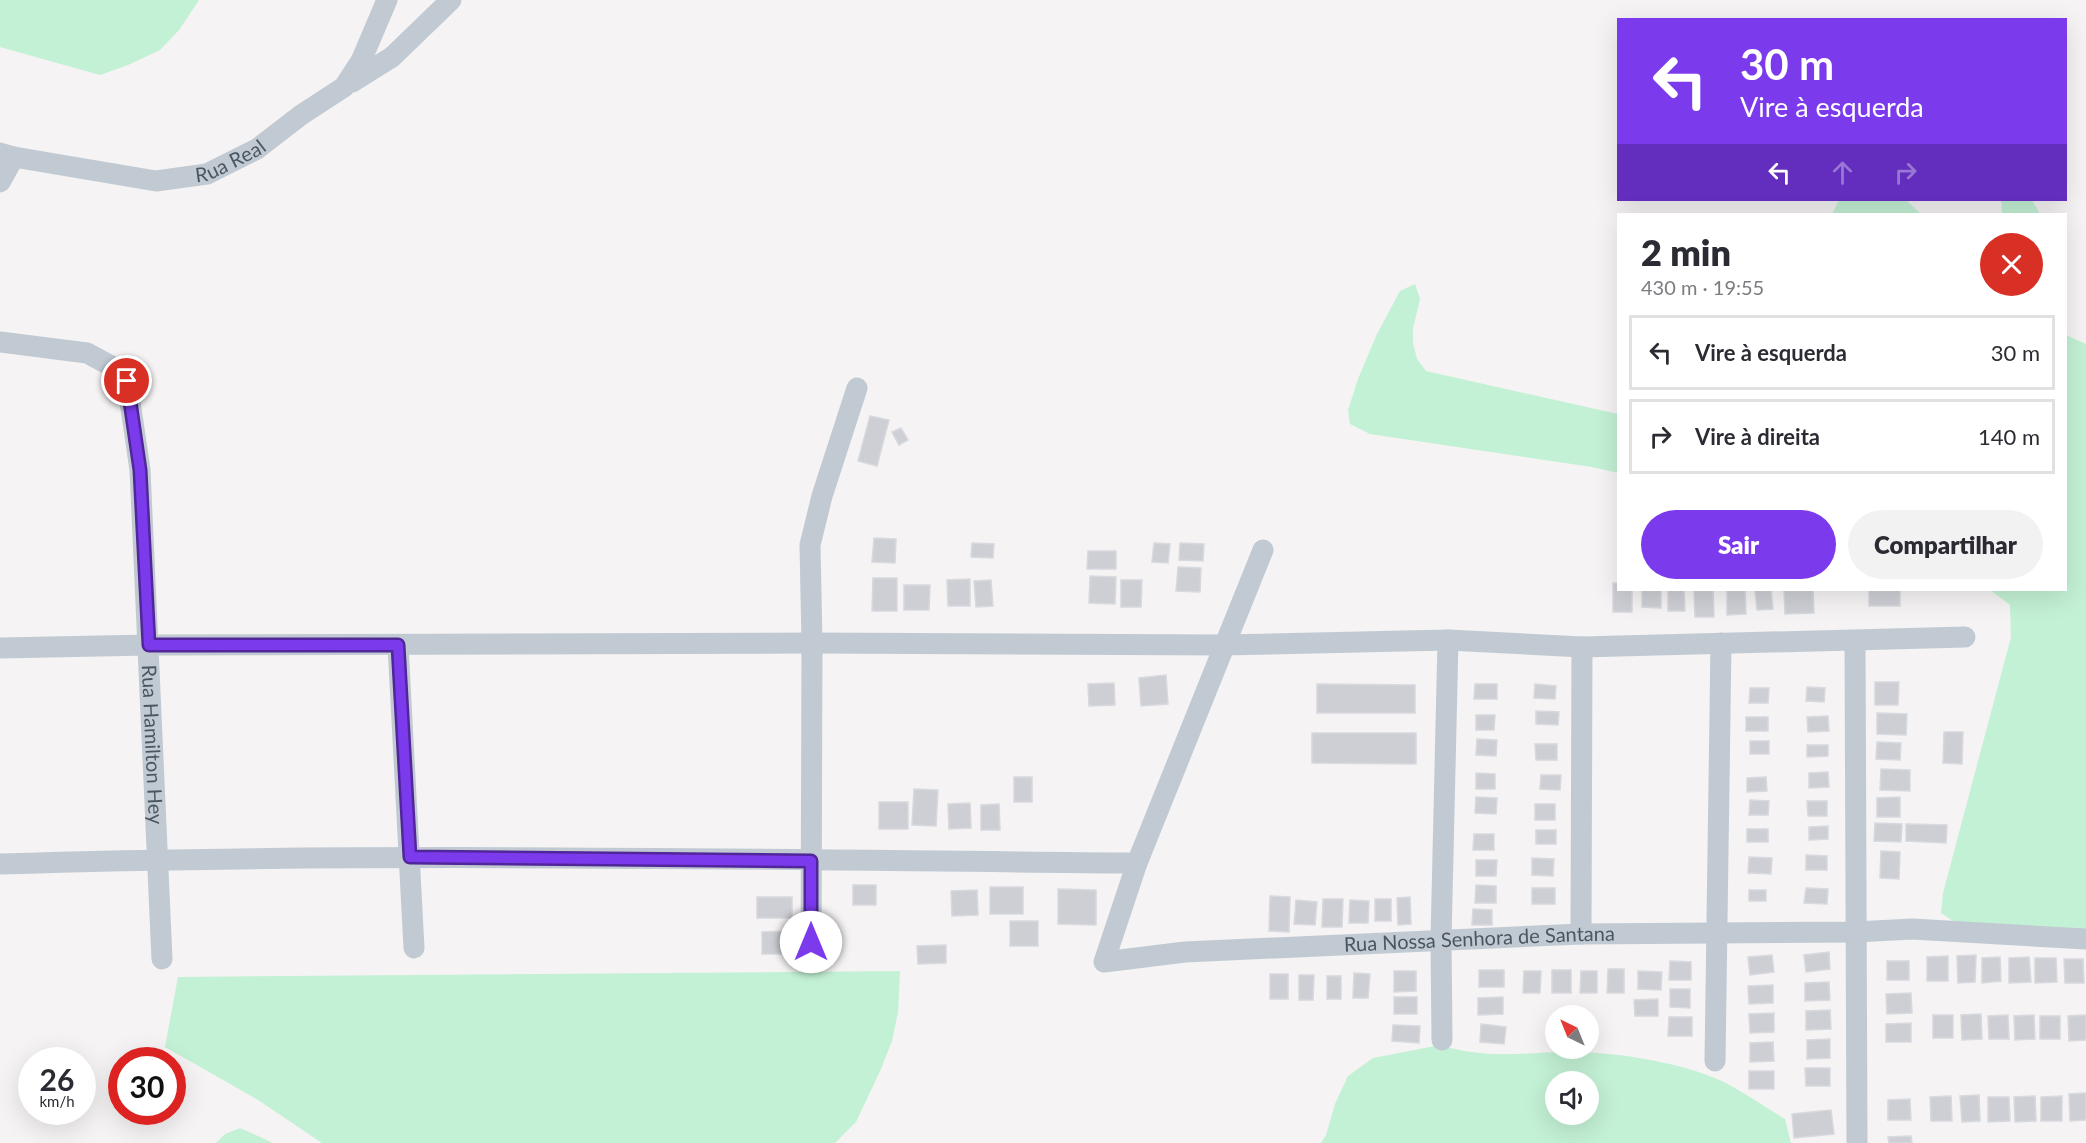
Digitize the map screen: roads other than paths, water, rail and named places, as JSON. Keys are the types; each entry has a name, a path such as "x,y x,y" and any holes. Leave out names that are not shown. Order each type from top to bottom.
{"street":[{"name":"Rua Real","path":"7,155 156,181 207,174 257,148 344,87 362,62 387,0"},
{"path":"344,87 392,57 451,0"},
{"path":"0,182 7,155"},
{"name":"Rua Hamilton Hey","path":"0,342 87,353 117,369 127,381 140,470 162,959"},
{"path":"812,962 810,545 822,496 857,388"},
{"path":"0,864 158,859 410,857 1137,863 1263,550"},
{"path":"0,648 149,645 812,643 1223,645 1448,640 1582,647 1965,637"},
{"path":"1442,1040 1441,940 1448,640"},
{"path":"1855,641 1857,1143"},
{"path":"1715,1061 1721,643"},
{"path":"398,645 414,948"},
{"path":"1581,934 1582,647"},
{"name":"Rua Nossa Senhora de Santana","path":"1137,863 1104,962 1185,952 1581,934 1856,932 1912,929 2086,939"}]}
